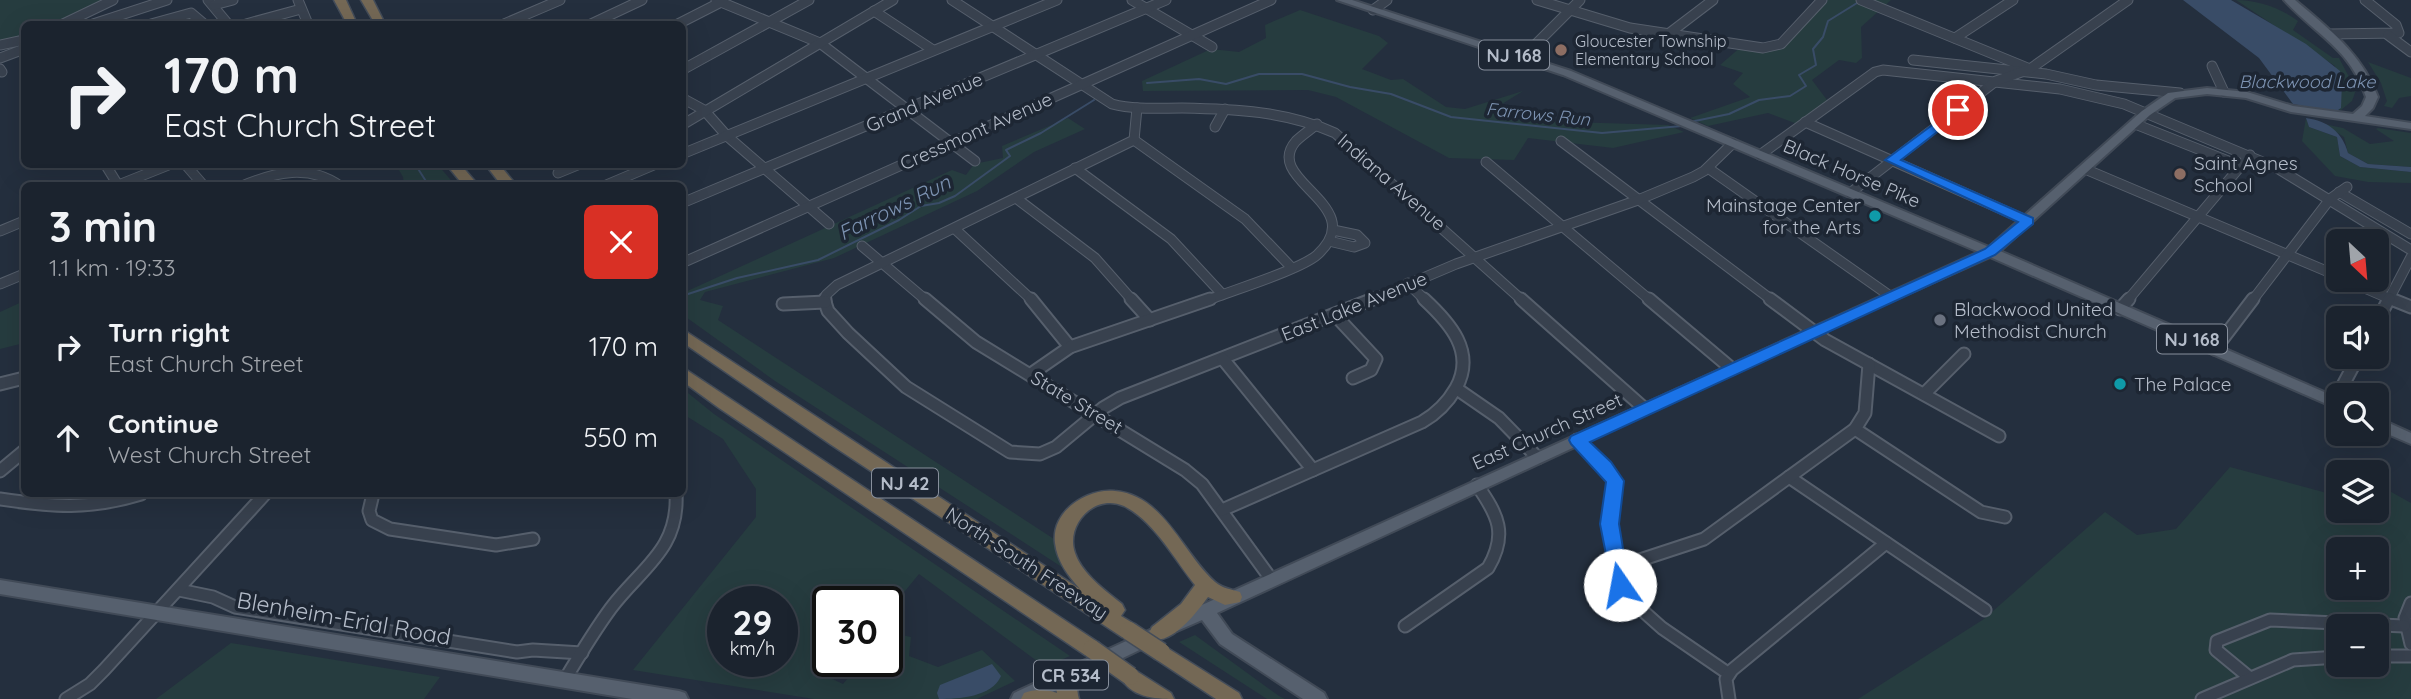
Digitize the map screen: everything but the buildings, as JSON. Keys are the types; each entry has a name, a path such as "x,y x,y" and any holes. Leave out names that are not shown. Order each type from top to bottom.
{"highway":[{"path":"340,0 350,21"},
{"path":"367,0 378,21"},
{"path":"456,168 468,182"},
{"path":"494,168 507,182"},
{"name":"North-South Freeway","path":"686,337 836,440 1133,629 1162,644 1178,663 1232,699"},
{"name":"North-South Freeway","path":"686,375 725,404 1164,699"},
{"path":"1133,629 1089,586 1072,564 1064,542 1067,521 1073,512 1101,498 1129,500 1149,517 1199,583 1216,594 1233,597"},
{"path":"1199,583 1205,611"},
{"path":"1162,644 1188,610 1199,583"},
{"path":"1067,677 1065,685 1069,699"},
{"path":"1031,699 1050,699"}],"main road":[{"name":"Black Horse Pike","path":"1342,0 1567,73 1990,252 2326,399"},
{"path":"2289,0 2354,59 2371,91 2371,102 2356,118"},
{"name":"CR 534","path":"1990,252 2028,221 2146,113 2163,99 2180,93 2224,92 2297,110 2411,126"},
{"name":"East Church Street","path":"1067,677 1122,650 1162,644 1205,611 1233,597 1990,252"},
{"path":"2389,428 2411,439"},
{"name":"Blenheim-Erial Road","path":"0,587 679,699"},
{"path":"1205,611 1216,629 1231,643 1318,699"},
{"name":"CR 534","path":"1020,699 1067,677"}],"street":[{"path":"69,21 113,0"},
{"path":"102,21 167,0"},
{"path":"211,3 233,0"},
{"path":"298,0 307,21"},
{"path":"511,21 560,0"},
{"path":"597,21 642,0"},
{"path":"686,68 809,0"},
{"path":"686,123 697,119 704,110 893,0"},
{"name":"Indiana Avenue","path":"952,0 1112,104 1137,108 1271,111 1317,124 1335,133 1645,409"},
{"path":"686,152 1045,2 1058,0"},
{"path":"1132,0 1212,47"},
{"name":"Grand Avenue","path":"686,201 1166,0"},
{"name":"Cressmont Avenue","path":"686,261 1271,0"},
{"path":"1373,10 1387,0"},
{"path":"1537,0 1569,11 1667,35 1763,48 1777,46 1822,0"},
{"path":"1522,58 1580,0"},
{"path":"1667,35 1713,0"},
{"path":"1861,0 2046,74 2096,85 2180,93"},
{"path":"1955,38 2013,0"},
{"path":"1850,193 1996,81 2030,69 2128,0"},
{"path":"2329,34 2398,34 2399,29 2365,0"},
{"path":"684,21 721,1 820,43 975,161"},
{"path":"1887,10 1896,2"},
{"path":"211,3 226,21"},
{"path":"258,21 301,9"},
{"path":"874,11 933,50"},
{"path":"162,21 191,13 200,21"},
{"path":"118,16 121,21"},
{"path":"2388,35 2411,52"},
{"path":"0,45 21,41"},
{"path":"0,58 21,50"},
{"path":"1913,60 2046,74"},
{"path":"2211,66 2224,92"},
{"path":"1760,155 1875,72 1996,81 2093,95 2146,113 2338,192 2411,234"},
{"path":"686,100 704,110 727,136 829,223"},
{"path":"1134,140 1137,108"},
{"path":"1215,127 1225,109"},
{"path":"1805,122 2028,221"},
{"path":"1031,374 1070,347 1222,294 1292,268 1316,256 1329,241 1333,230 1328,209 1294,174 1289,161 1294,143 1317,124"},
{"path":"2135,124 2241,166"},
{"path":"783,304 825,302 826,295 837,285 1134,140"},
{"path":"1134,140 1206,189 1244,219 1292,268"},
{"path":"1561,141 1813,331 1999,436"},
{"name":"East Lake Avenue","path":"825,302 828,311 848,333 898,380 1010,452 1040,454 1056,447 1121,398 1335,315 1408,283 1638,200 1693,177 1733,144"},
{"path":"2120,309 2250,155"},
{"path":"1486,162 1732,369"},
{"path":"125,182 161,168"},
{"path":"188,168 201,182"},
{"path":"254,182 294,168 318,174 333,182"},
{"path":"558,173 570,168"},
{"path":"613,182 647,168"},
{"path":"1075,168 1171,239 1222,294"},
{"path":"1707,168 1890,296"},
{"path":"2085,169 2326,271"},
{"path":"2338,192 2411,250"},
{"path":"2215,349 2338,192"},
{"path":"1016,198 1095,258 1150,320"},
{"path":"0,231 21,222"},
{"path":"955,229 1025,291 1070,347"},
{"path":"1329,241 1354,247 1365,243 1357,235 1333,230"},
{"name":"State Street","path":"862,246 976,342 1185,470 1202,484 1272,579"},
{"path":"2386,306 2411,257"},
{"path":"0,284 21,275"},
{"path":"1222,510 1430,418 1457,389 1464,375 1464,348 1450,326 1408,283"},
{"path":"2375,292 2411,307"},
{"path":"1335,315 1376,359 1371,370 1353,378"},
{"path":"1924,394 1964,354"},
{"path":"1223,359 1312,471"},
{"path":"1614,562 1640,560 1704,539 1856,429 1865,413 1869,365"},
{"path":"0,384 21,379"},
{"path":"1457,389 1499,418 1538,458"},
{"path":"1856,429 1981,512 2005,517"},
{"path":"1577,440 1605,467 1615,481 1609,524 1620,585 1634,603 1689,649 1729,674"},
{"path":"0,471 21,454"},
{"path":"1789,477 1984,610"},
{"path":"1405,626 1488,568 1496,556 1502,533 1477,485"},
{"path":"0,499 74,509 132,497"},
{"path":"66,699 90,684 262,497"},
{"path":"372,497 369,511 372,520 390,529 496,545 533,539"},
{"path":"564,681 621,594 643,573 672,536 678,511 676,497"},
{"path":"1728,699 1726,679 1729,674 1886,543"},
{"path":"179,590 213,597 235,607 504,650 582,653"},
{"path":"2411,603 2405,610 2404,626 2411,643"},
{"path":"2250,678 2216,650 2217,640 2270,620 2404,626"},
{"path":"2389,656 2411,656"},
{"path":"2202,699 2292,660 2326,658"}],"green space":[{"path":"0,0 109,0 67,21 21,21 21,40 0,44"},
{"path":"1820,0 1891,0 1861,27 1862,58 1856,63 1839,60 1812,80 1830,104 1800,125 1768,113 1708,126 1690,118 1750,97 1733,84 1743,73 1720,65 1742,46 1779,50"},
{"path":"2236,0 2268,6 2298,21 2293,30 2333,58 2339,58 2356,90 2352,101 2341,110 2336,109 2335,66"},
{"path":"1300,10 1379,36 1388,43 1362,69 1391,80 1403,79 1446,107 1465,109 1523,91 1502,104 1536,121 1668,125 1684,132 1613,148 1528,138 1514,160 1449,158 1336,97 1308,90 1143,91 1142,81 1211,49 1239,52 1266,38 1265,25"},
{"path":"2368,62 2411,78 2411,96 2399,98 2392,108 2384,106 2387,101 2381,83"},
{"path":"1068,118 1085,129 1034,152 977,191 834,258 705,292 700,300 723,306 718,320 1054,539 1071,573 775,381 686,317 686,292 952,170 966,175 974,164 1003,158 1002,146"},
{"path":"2306,118 2309,127 2337,137 2340,156 2360,167 2411,172 2411,183 2368,182 2335,176 2302,141"},
{"path":"2324,124 2343,128 2370,144 2394,141 2376,129 2378,128 2411,133 2411,167 2368,164 2348,153 2344,137"},
{"path":"398,168 441,168 452,182 404,182"},
{"path":"21,302 21,344 0,349 0,312"},
{"path":"686,391 714,414 1070,656 1045,667 919,574 903,594 903,586 812,586 812,677 828,677 843,684 849,677 903,677 903,635 911,637 909,656 938,667 982,650 1015,681 977,699 814,699 633,670 756,517 756,489 723,439 686,416"},
{"path":"2230,467 2326,493 2326,523 2389,523 2389,491 2411,503 2411,699 1858,699 1984,619 2105,512 2137,535 2176,529"},
{"path":"1195,635 1285,699 1267,699 1179,642"},
{"path":"231,643 440,677 424,699 156,699"}],"water":[{"name":"Blackwood Lake","path":"2183,0 2231,0 2306,44 2340,71 2341,108 2335,112 2293,104 2259,58"},
{"path":"2306,118 2333,129 2342,139 2348,153 2368,164 2411,167 2411,172 2360,167 2340,156 2337,137 2309,127"},
{"path":"992,664 1001,676 990,688 974,695 939,699 937,693 940,685"}],"waterway":[{"name":"Farrows Run","path":"1690,122 1729,114 1759,100 1790,96 1806,86 1799,75 1816,65 1813,49 1823,37 1828,21 1857,3"},
{"name":"Farrows Run","path":"1147,83 1199,79 1226,84 1259,74 1302,74 1350,87 1391,94 1451,117 1602,133 1682,126"},
{"name":"Farrows Run","path":"686,295 737,278 818,260 899,220 921,206 939,203 955,196 1010,156 1006,150 1041,133 1094,100"},
{"name":"Farrows Run","path":"418,168 426,182"}],"place":[{"name":"Gloucester Township Elementary School","path":"1561,50"},
{"name":"Saint Agnes School","path":"2180,174"},
{"name":"Mainstage Center for the Arts","path":"1875,216"},
{"name":"Blackwood United Methodist Church","path":"1940,320"},
{"name":"The Palace","path":"2120,384"}],"route":[{"path":"1620,585 1609,524 1615,481 1605,467 1577,440 1990,252 2028,221 1891,160 1958,110"}]}
